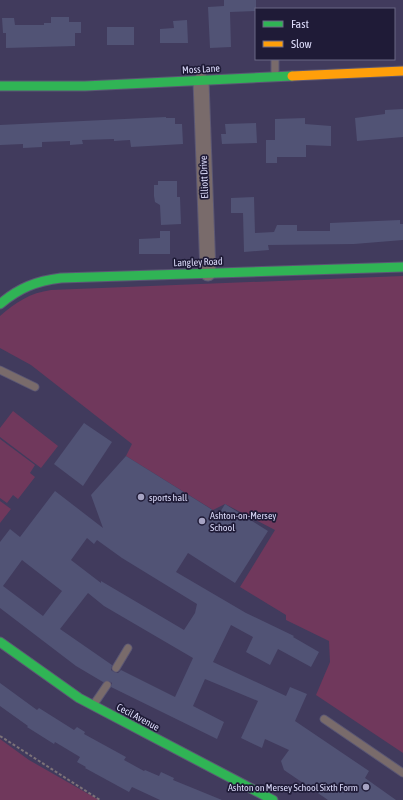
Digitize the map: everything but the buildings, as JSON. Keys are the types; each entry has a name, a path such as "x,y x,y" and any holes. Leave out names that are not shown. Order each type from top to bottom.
{"street":[{"name":"Moss Lane","path":"0,86 86,86 403,71"},
{"name":"Elliott Drive","path":"201,80 208,273"},
{"name":"Langley Road","path":"0,304 22,288 40,280 403,266"},
{"name":"Cecil Avenue","path":"0,642 79,698 273,800"}],"lane":[{"path":"275,60 275,77"},
{"path":"0,370 35,387"},
{"path":"116,668 128,648"},
{"path":"93,706 107,685"},
{"path":"324,720 403,773"}],"path":[{"path":"0,736 100,800"}],"shaded area":[{"path":"403,276 403,753 316,695 330,662 329,641 286,620 286,615 240,587 275,530 225,504 213,510 126,456 132,444 31,365 0,348 0,316 12,306 24,299 36,293 51,290"},
{"path":"13,411 58,446 41,468 0,437 0,428"},
{"path":"0,439 35,465 30,473 35,477 18,499 13,495 7,503 0,498"},
{"path":"0,501 11,509 0,523"},
{"path":"0,739 29,760 99,800 0,800"}],"traffic: fast":[{"path":"0,86 85,86 292,76"},
{"path":"0,304 28,286 61,278 403,267"},
{"path":"0,642 79,698 273,800"}],"traffic: slow":[{"path":"292,76 403,71"}],"place":[{"name":"sports hall","path":"141,497"},
{"name":"Ashton-on-Mersey School","path":"202,521"},
{"name":"Ashton on Mersey School Sixth Form","path":"366,787"}]}
